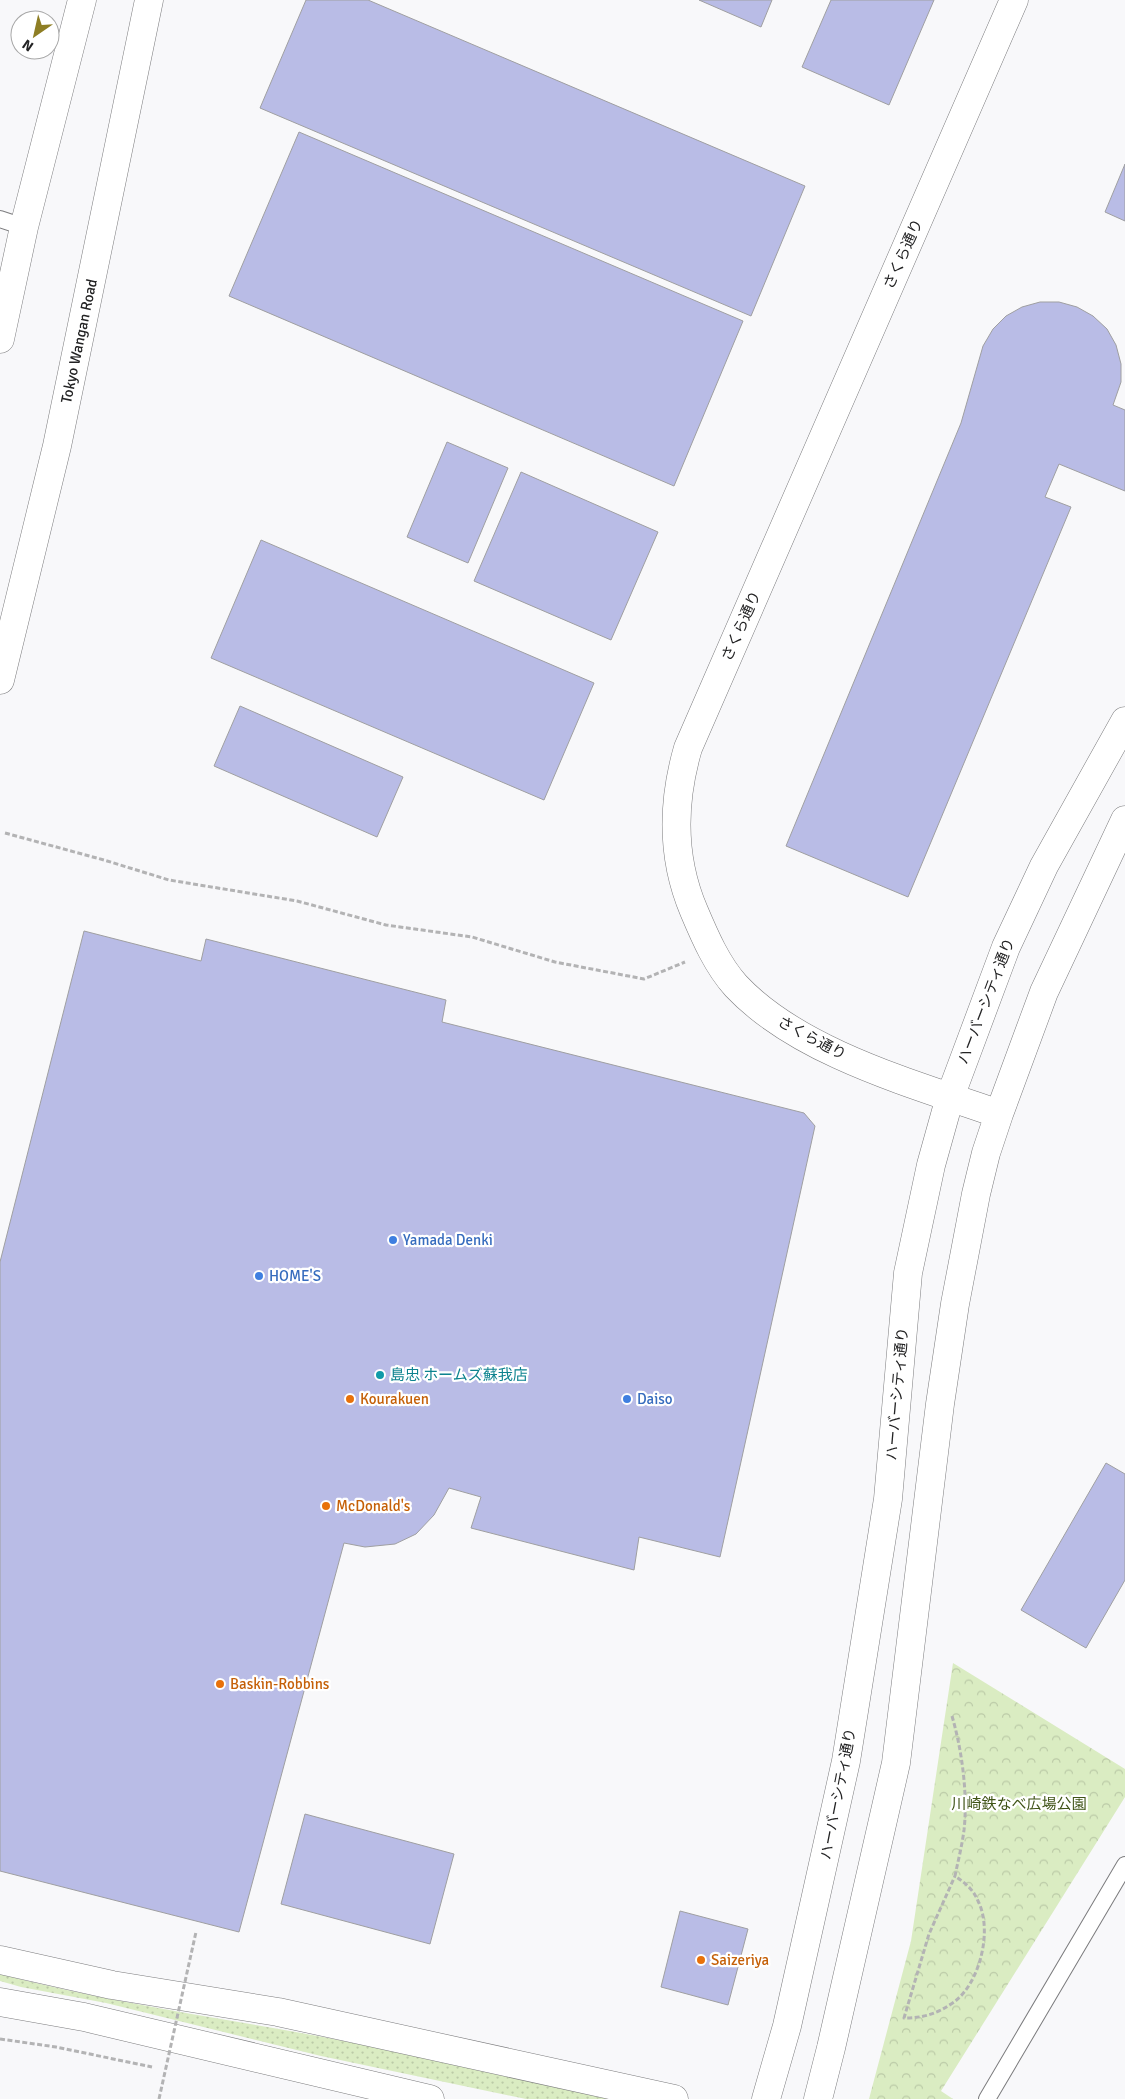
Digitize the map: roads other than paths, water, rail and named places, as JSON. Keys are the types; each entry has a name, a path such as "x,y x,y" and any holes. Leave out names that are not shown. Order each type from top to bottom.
{"main road":[{"path":"0,340 12,223 82,0"},
{"name":"Tokyo Wangan Road","path":"0,680 59,436 149,0"},
{"name":"さくら通り","path":"999,1114 876,1070 820,1045 777,1020 736,986 712,950 689,901 680,868 675,824 680,773 688,748 1014,0"},
{"name":"ハーバーシティ通り","path":"766,2099 787,2026 846,1761 888,1499 908,1273 931,1165 950,1097 1006,947 1044,866 1125,721"},
{"path":"818,2099 834,2039 896,1763 940,1404 955,1304 976,1194 986,1153 999,1114 1044,992 1125,820"},
{"path":"0,1960 112,1985 278,2012 674,2099"},
{"path":"0,2002 84,2017 357,2091 430,2099"}],"lane":[{"path":"988,2099 1125,1865"}],"place":[{"name":"Yamada Denki","path":"393,1240"},
{"name":"HOME'S","path":"259,1276"},
{"name":"島忠 ホームズ蘇我店","path":"380,1375"},
{"name":"Kourakuen","path":"350,1399"},
{"name":"Daiso","path":"627,1399"},
{"name":"McDonald's","path":"326,1506"},
{"name":"Baskin-Robbins","path":"220,1684"},
{"name":"Saizeriya","path":"701,1960"}],"park label":[{"name":"川崎鉄なべ広場公園","path":"1019,1804"}]}
